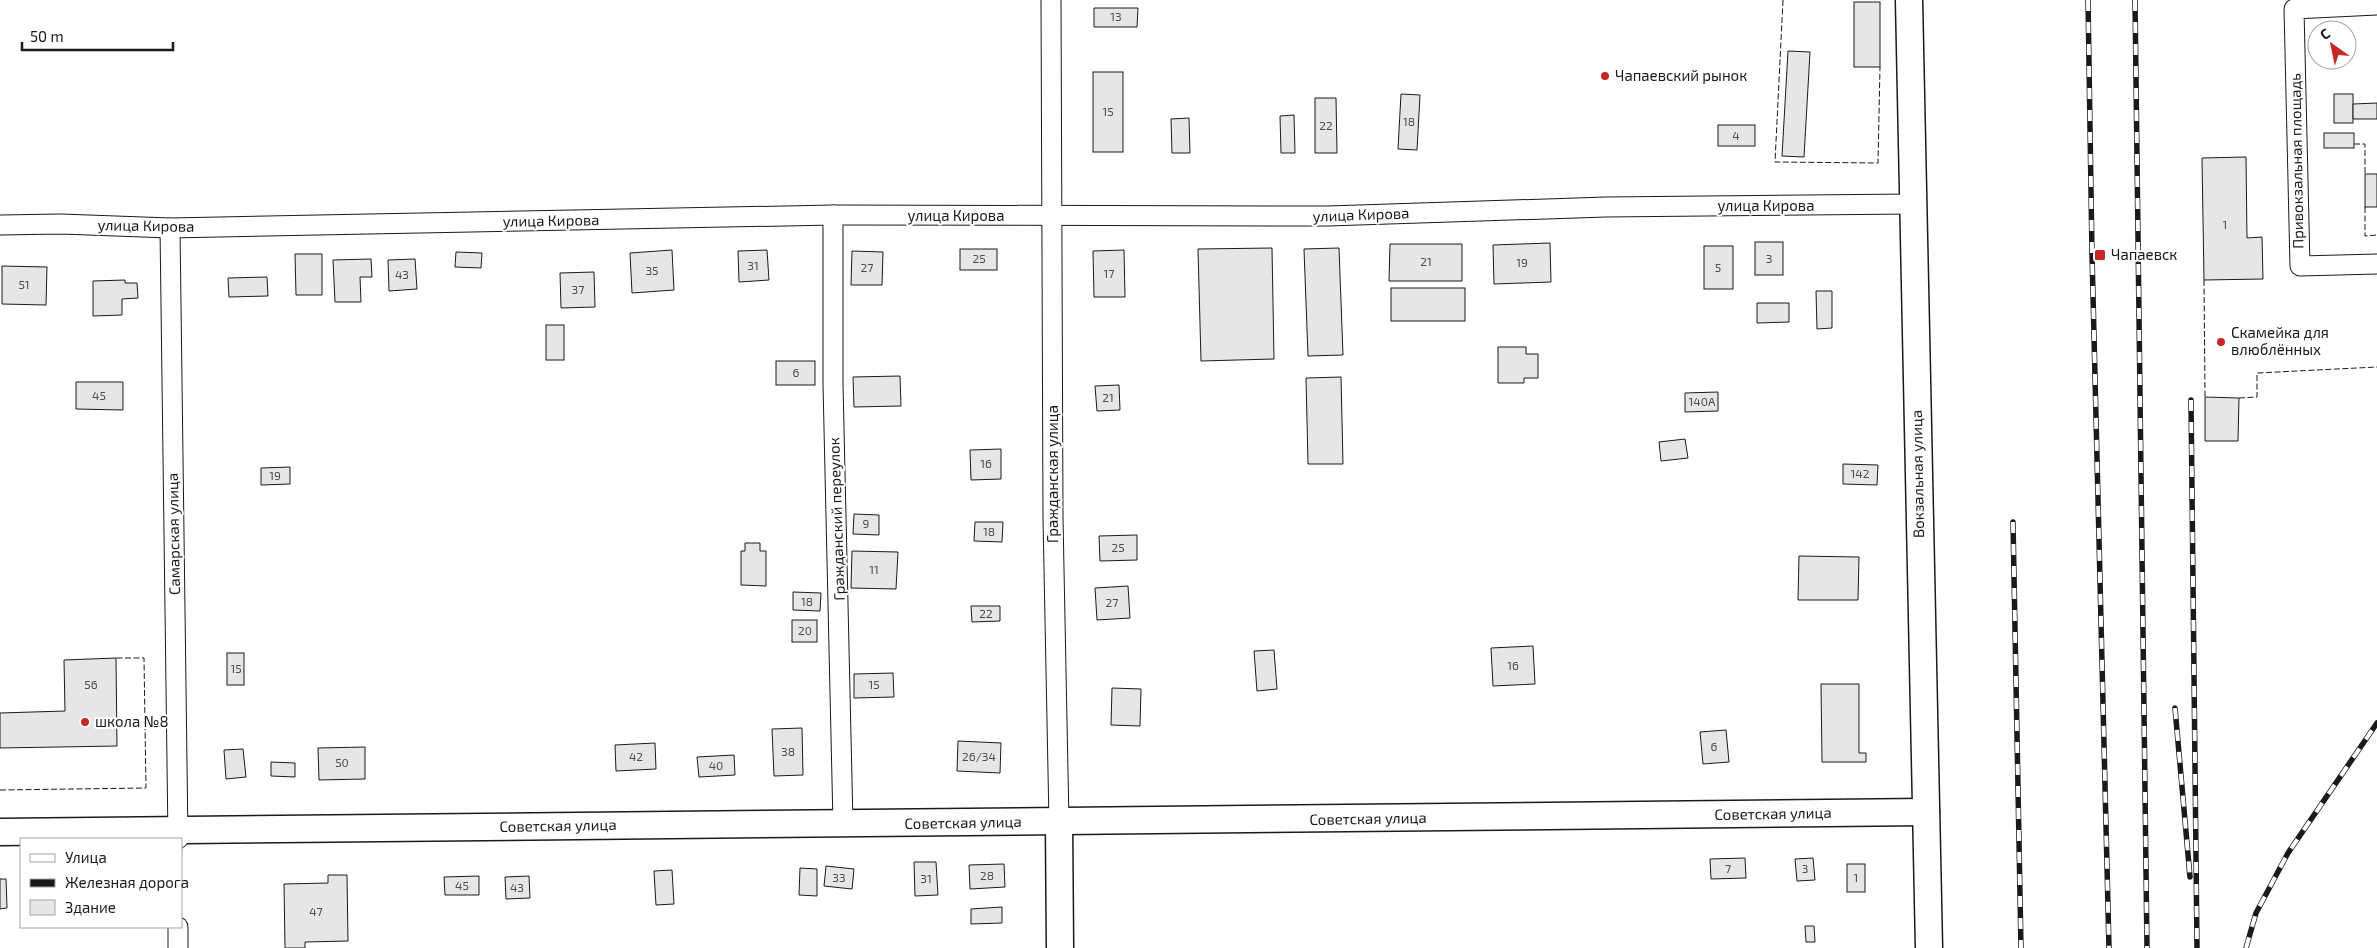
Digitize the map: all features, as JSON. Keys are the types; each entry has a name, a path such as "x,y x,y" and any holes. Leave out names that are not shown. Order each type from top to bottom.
{"street":[{"name":"Гражданская улица","path":"1051,0 1053,518 1060,948"},
{"name":"Вокзальная улица","path":"1909,0 1929,948"},
{"name":"Привокзальная площадь","path":"2377,5 2294,9 2300,266 2377,264"},
{"name":"улица Кирова","path":"0,225 62,224 170,228 833,215 1328,216 1606,207 1912,204"},
{"name":"Гражданский переулок","path":"833,215 833,384 843,824"},
{"name":"Самарская улица","path":"170,228 178,835"},
{"name":"Советская улица","path":"0,832 178,835 843,824 1926,812"},
{"path":"178,928 178,948"}],"building":[{"path":"1854,2 1880,2 1880,67 1854,67"},
{"path":"1094,8 1138,8 1137,27 1094,27"},
{"path":"1788,51 1810,52 1804,157 1782,156"},
{"path":"1093,72 1123,72 1123,152 1093,152"},
{"path":"1401,94 1420,95 1417,150 1398,149"},
{"path":"2334,94 2353,94 2353,123 2334,123"},
{"path":"1315,98 1336,98 1337,153 1315,153"},
{"path":"2377,103 2377,119 2353,119 2353,104"},
{"path":"1294,115 1295,153 1281,153 1280,116"},
{"path":"1189,118 1190,153 1172,153 1171,119"},
{"path":"1718,125 1755,125 1755,146 1718,146"},
{"path":"2324,133 2354,133 2354,148 2324,148"},
{"name":"Чапаевск","path":"2246,157 2247,238 2262,237 2263,279 2204,280 2202,158"},
{"path":"2365,174 2377,174 2377,207 2365,207"},
{"path":"1755,242 1783,242 1783,275 1755,275"},
{"path":"1550,243 1551,282 1494,284 1493,245"},
{"path":"1390,244 1462,244 1462,281 1389,281"},
{"path":"1704,246 1733,246 1733,289 1704,289"},
{"path":"1272,248 1274,359 1201,361 1198,249"},
{"path":"1339,248 1343,355 1308,356 1304,249"},
{"path":"960,249 997,249 997,270 960,270"},
{"path":"672,250 674,290 632,293 630,253"},
{"path":"767,250 769,280 739,282 738,251"},
{"path":"1124,250 1125,297 1094,297 1093,251"},
{"path":"852,251 883,252 882,285 851,285"},
{"path":"456,252 482,253 481,268 455,267"},
{"path":"295,254 322,254 322,295 296,295"},
{"path":"371,259 372,277 360,277 361,302 335,302 333,260"},
{"path":"415,259 417,289 389,291 388,260"},
{"path":"2,266 47,267 46,305 2,304"},
{"path":"594,272 595,307 561,308 560,273"},
{"path":"267,277 268,296 229,297 228,278"},
{"path":"125,280 125,283 137,283 138,298 122,299 122,315 93,316 93,281"},
{"path":"1391,288 1465,288 1465,321 1391,321"},
{"path":"1816,291 1832,291 1832,328 1817,329"},
{"path":"1757,303 1789,303 1789,322 1757,323"},
{"path":"546,325 564,325 564,360 546,360"},
{"path":"1498,347 1526,347 1526,354 1538,354 1538,378 1524,378 1524,383 1498,383"},
{"path":"776,361 815,361 815,385 776,385"},
{"path":"900,376 901,406 854,407 853,377"},
{"path":"1341,377 1343,464 1308,464 1306,378"},
{"path":"76,382 123,382 123,410 76,409"},
{"path":"1119,385 1120,410 1097,411 1095,386"},
{"path":"1718,392 1718,411 1685,412 1685,393"},
{"path":"2205,397 2239,398 2238,441 2205,441"},
{"path":"1685,439 1688,458 1661,461 1659,442"},
{"path":"1001,449 1001,479 971,480 970,450"},
{"path":"1843,464 1878,465 1877,485 1843,484"},
{"path":"290,467 290,484 261,485 261,468"},
{"path":"854,514 879,515 879,535 853,534"},
{"path":"975,522 1003,522 1002,542 974,541"},
{"path":"1137,535 1137,560 1100,561 1099,536"},
{"path":"745,543 760,543 760,551 766,551 766,586 741,585 741,551 745,551"},
{"path":"852,551 898,552 896,589 851,588"},
{"path":"1799,556 1859,557 1858,600 1798,600"},
{"path":"1128,586 1130,618 1097,620 1095,588"},
{"path":"793,592 821,593 820,611 793,610"},
{"path":"971,606 1000,606 1000,621 972,622"},
{"path":"792,620 817,620 817,642 792,642"},
{"path":"1533,646 1535,684 1493,686 1491,648"},
{"path":"1274,650 1277,689 1257,691 1254,651"},
{"path":"227,653 244,653 244,685 227,685"},
{"path":"116,658 117,746 0,748 0,713 65,711 64,660"},
{"path":"893,673 894,697 854,698 854,674"},
{"path":"1821,684 1859,684 1859,753 1866,753 1866,762 1822,762"},
{"path":"1112,688 1141,689 1140,726 1111,725"},
{"path":"802,728 803,775 774,776 772,729"},
{"path":"1726,730 1729,762 1703,764 1700,732"},
{"path":"958,741 1001,743 1000,773 957,771"},
{"path":"655,743 656,769 616,771 615,745"},
{"path":"365,747 365,779 319,780 318,748"},
{"path":"243,749 246,777 226,779 224,750"},
{"path":"734,755 735,775 699,777 697,757"},
{"path":"271,762 295,763 295,777 271,776"},
{"path":"1745,858 1746,878 1711,879 1710,859"},
{"path":"1813,858 1815,880 1797,881 1795,859"},
{"path":"914,862 936,862 938,895 915,896"},
{"path":"1004,864 1005,887 970,889 969,865"},
{"path":"1847,864 1865,864 1865,892 1847,892"},
{"path":"826,866 854,869 852,889 824,886"},
{"path":"800,868 817,869 817,896 799,895"},
{"path":"672,870 674,904 656,905 654,871"},
{"path":"328,875 347,875 348,941 305,942 305,948 285,948 284,884 328,883"},
{"path":"479,876 479,895 445,895 444,877"},
{"path":"529,876 530,898 506,899 505,877"},
{"path":"0,879 6,879 7,908 0,909"},
{"path":"1002,907 1002,923 971,924 971,909"},
{"path":"1805,926 1814,926 1815,942 1806,942"}],"railway":[{"path":"2088,0 2092,254 2109,948"},
{"path":"2135,0 2147,948"},
{"path":"2191,400 2197,948"},
{"path":"2013,522 2021,948"},
{"path":"2175,708 2190,877"},
{"path":"2246,948 2256,913 2288,853 2377,723"}],"fence":[{"path":"1783,0 1775,162 1878,163 1880,67"},
{"path":"2354,144 2365,144 2365,174"},
{"path":"2365,207 2365,236 2377,235"},
{"path":"2204,280 2205,397"},
{"path":"2239,398 2257,397 2257,373 2377,367"},
{"path":"0,790 146,788 144,658 116,658"}],"place":[{"name":"Чапаевский рынок","path":"1605,76"},
{"name":"Чапаевск","path":"2100,255"},
{"name":"Скамейка для влюблённых","path":"2221,342"},
{"name":"школа №8","path":"85,722"}]}
